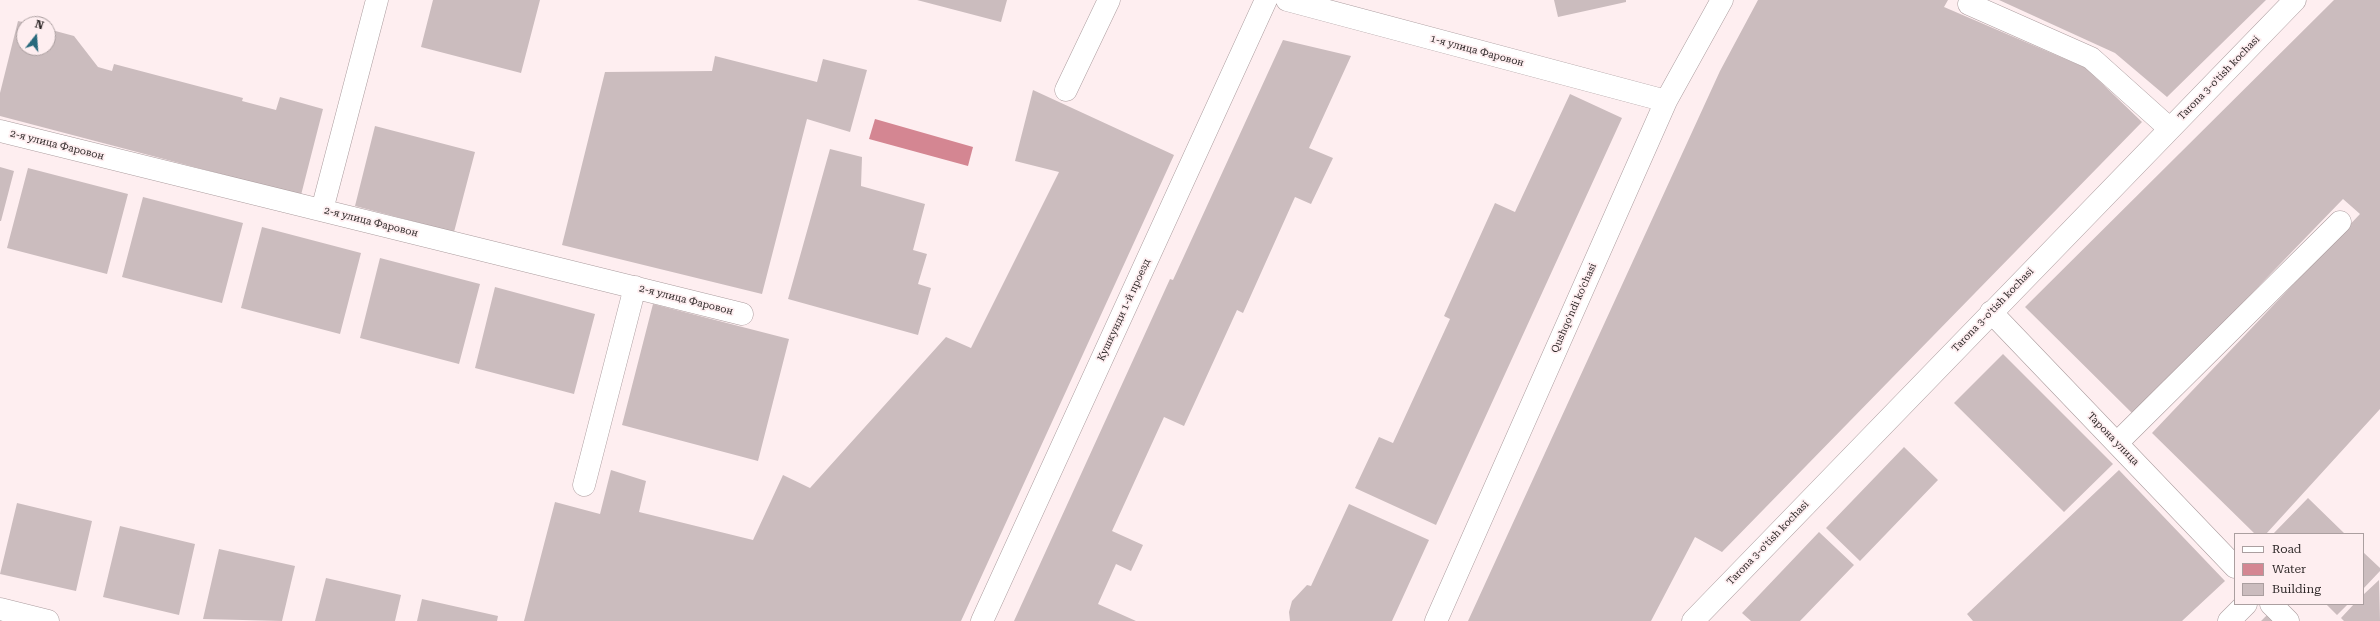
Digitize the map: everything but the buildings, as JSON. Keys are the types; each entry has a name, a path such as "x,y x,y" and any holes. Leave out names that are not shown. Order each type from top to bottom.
{"street":[{"path":"322,210 378,0"},
{"path":"1066,90 1109,0"},
{"name":"Кушкунди 1-й проезд","path":"982,621 1266,0"},
{"name":"1-я улица Фаровон","path":"1287,0 1666,102"},
{"name":"Qushqo'ndi ko'chasi","path":"1436,621 1666,102 1722,0"},
{"name":"Tarona 3-o'tish kochasi","path":"1693,621 2169,128 2295,0"},
{"path":"1969,4 2091,58 2169,128"},
{"name":"2-я улица Фаровон","path":"0,131 742,314"},
{"path":"2118,443 2340,222"},
{"path":"584,485 636,288"},
{"name":"Тарона улица","path":"1991,312 2234,566"},
{"path":"2229,621 2245,605"},
{"path":"2272,605 2288,621"},
{"path":"0,609 48,621"}],"water":[{"path":"875,119 973,147 968,166 869,139"}]}
